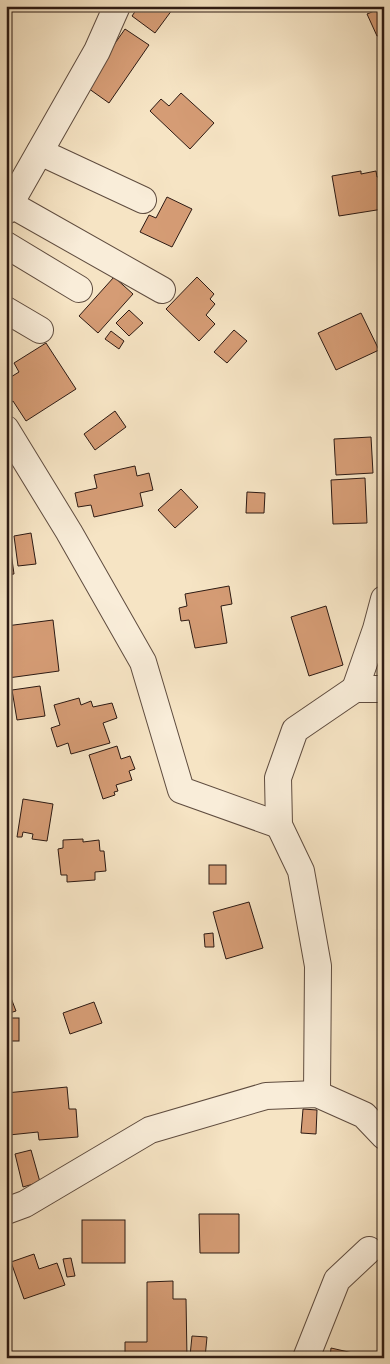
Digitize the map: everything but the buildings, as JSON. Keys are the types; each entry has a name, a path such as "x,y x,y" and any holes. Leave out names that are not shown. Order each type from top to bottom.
{"street":[{"path":"117,6 97,51 8,207 162,290"},
{"path":"40,152 143,200"},
{"path":"6,245 80,289"},
{"path":"6,310 40,330"},
{"path":"6,429 143,662 181,790 279,825"},
{"path":"355,689 376,629 384,599"},
{"path":"317,1094 318,966 301,872 279,825 278,778 295,730 355,689 384,690"},
{"path":"6,1211 25,1204 150,1130 266,1096 317,1094 364,1115 384,1136"},
{"path":"306,1358 337,1280 369,1250"}]}
